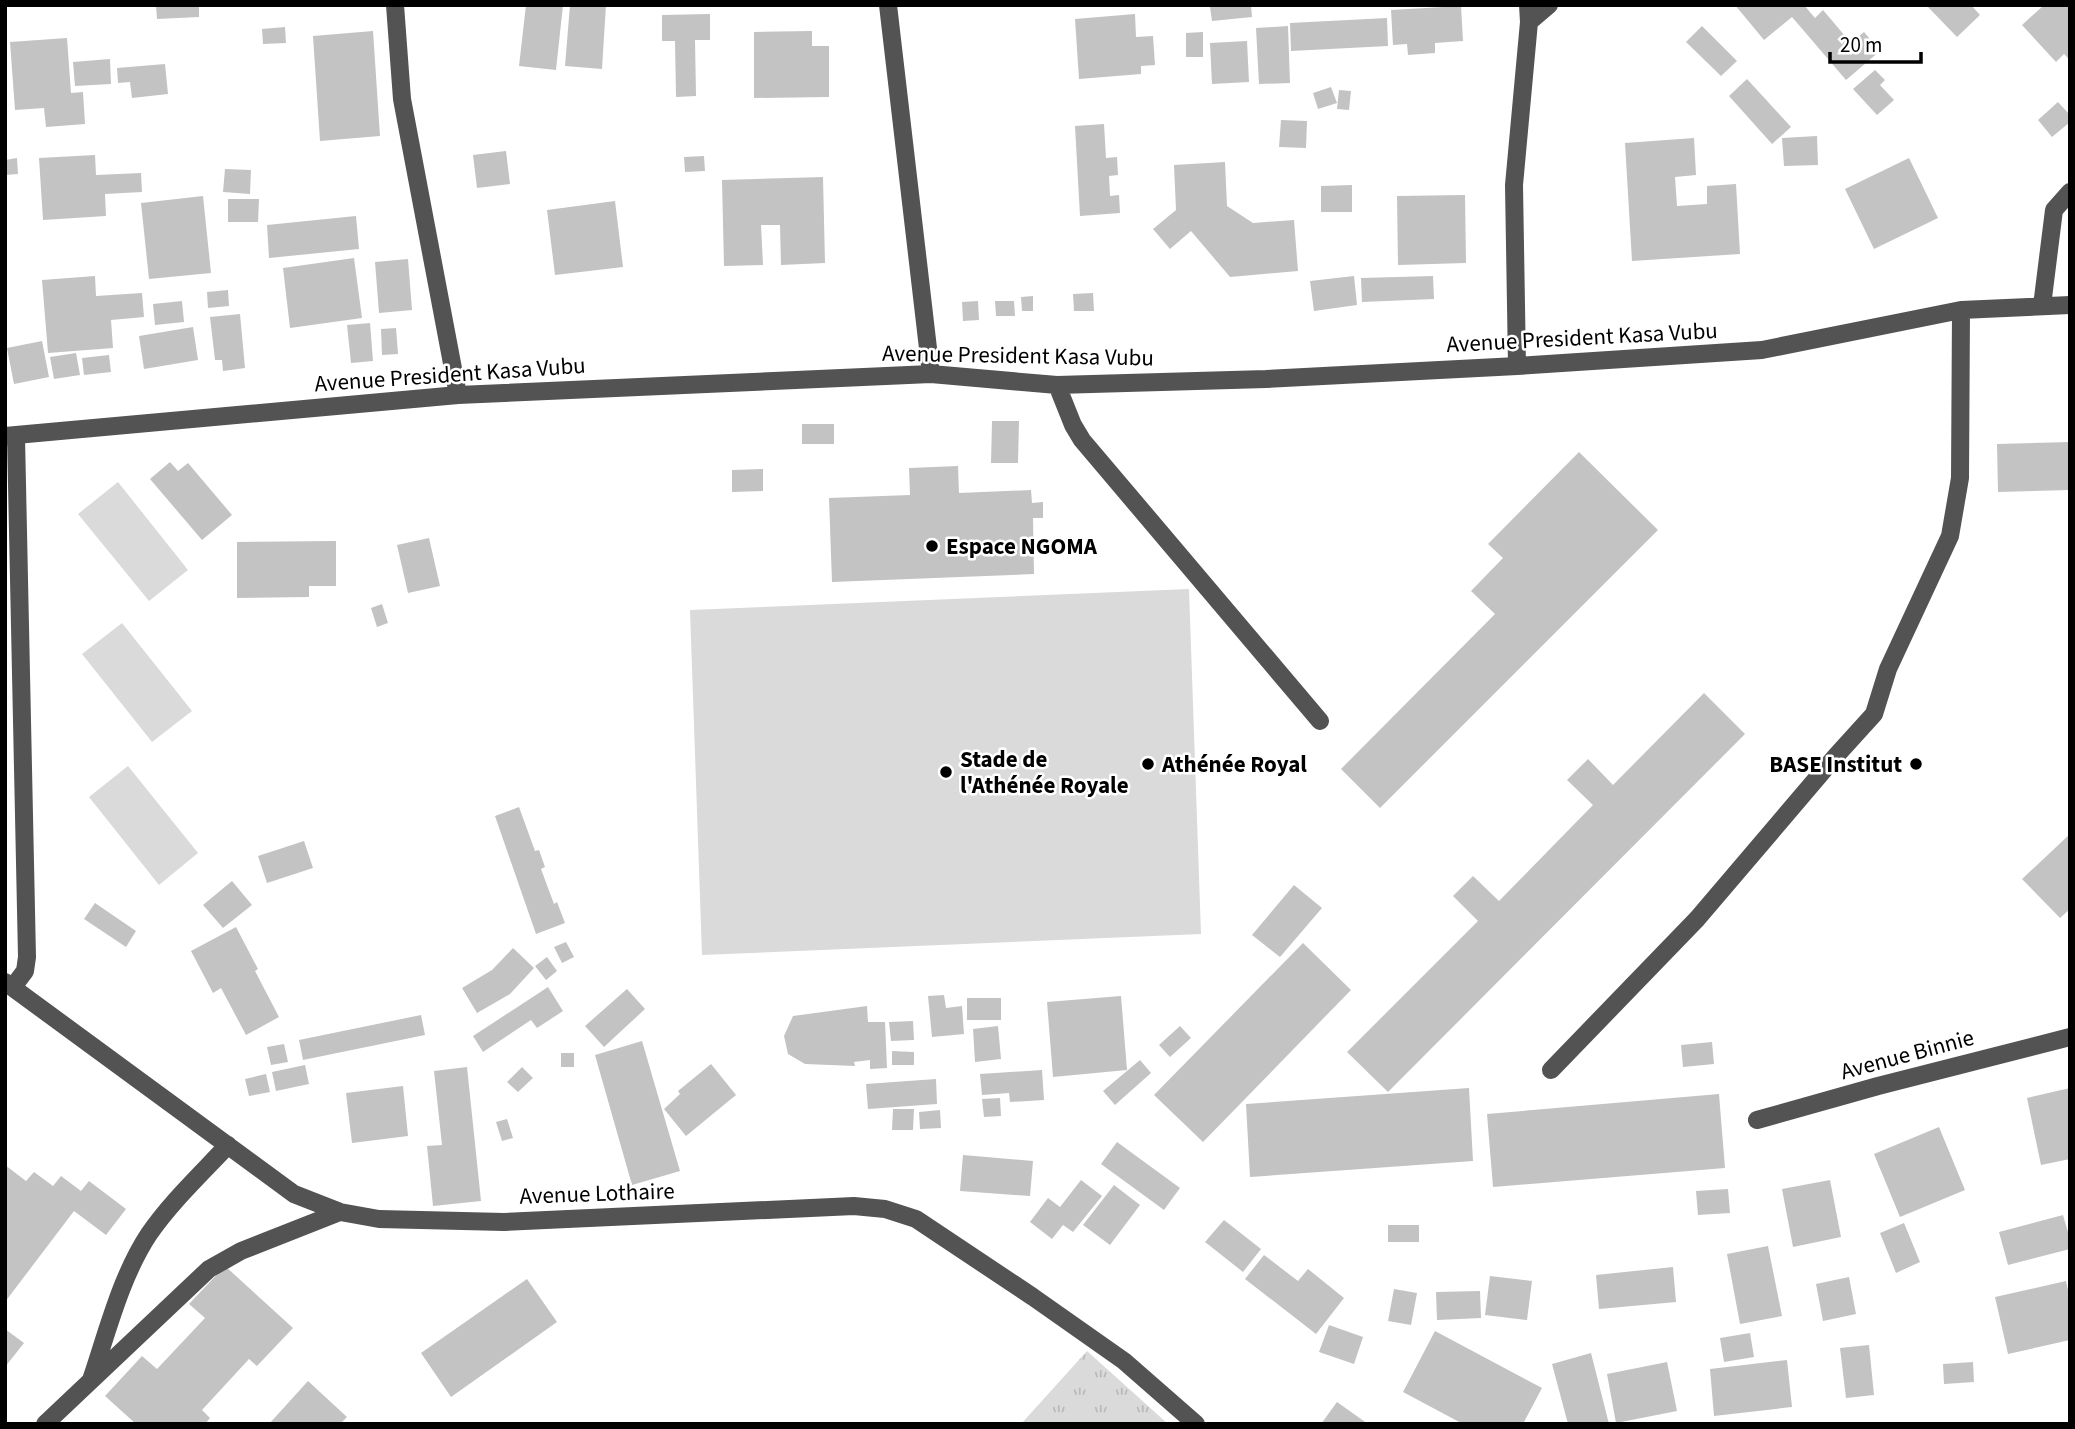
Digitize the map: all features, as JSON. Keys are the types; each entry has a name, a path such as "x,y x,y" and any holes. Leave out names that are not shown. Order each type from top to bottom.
{"street":[{"path":"395,5 402,99 458,395"},
{"path":"888,5 931,374"},
{"path":"1517,366 1514,185 1528,14 1549,5"},
{"path":"2042,306 2054,210 2070,192"},
{"name":"Avenue President Kasa Vubu","path":"11,436 458,395 931,374 1056,385 1266,379 1517,366 1762,350 1961,310 2070,305"},
{"path":"1551,1070 1697,919 1874,714 1888,669 1950,536 1960,478 1961,310"},
{"path":"1056,385 1082,440 1320,721"},
{"path":"9,984 25,971 27,957 11,436"},
{"name":"Avenue Lothaire","path":"9,984 294,1194 340,1212 379,1219 504,1222 854,1206 885,1209 916,1219 1033,1297 1124,1361 1196,1424"},
{"name":"Avenue Binnie","path":"1757,1120 2070,1037"},
{"path":"90,1382 127,1278 148,1236 170,1207 228,1145"},
{"path":"45,1424 209,1269 241,1251 340,1212"}],"green space":[{"path":"118,482 188,570 149,601 78,514"},
{"name":"Stade de l'Athénée Royale","path":"1189,589 1201,934 702,955 690,610"},
{"path":"122,623 192,711 152,742 82,654"},
{"path":"128,766 198,853 159,885 89,797"},
{"path":"1087,1351 1168,1424 1021,1424"}],"building":[{"path":"156,5 199,5 199,17 157,19"},
{"path":"526,5 563,5 556,70 519,66"},
{"path":"570,5 606,5 602,69 565,66"},
{"path":"1251,5 1252,17 1212,21 1210,7"},
{"path":"1735,5 1804,5 1815,18 1823,10 1851,43 1864,32 1880,51 1846,80 1792,17 1764,40"},
{"path":"1971,5 1980,15 1957,37 1928,7"},
{"path":"2044,5 2070,5 2070,60 2064,54 2056,62 2022,25"},
{"path":"1461,6 1463,41 1435,43 1435,53 1408,55 1407,44 1393,45 1391,10"},
{"path":"710,14 710,40 695,40 696,96 676,97 675,41 662,41 662,15"},
{"path":"1135,14 1136,37 1153,36 1155,65 1141,66 1141,74 1079,79 1075,19"},
{"path":"1387,18 1388,46 1291,51 1290,23"},
{"path":"1288,26 1290,83 1259,84 1256,28"},
{"path":"1702,26 1737,61 1721,76 1686,42"},
{"path":"285,27 286,43 263,44 262,29"},
{"path":"373,31 380,136 320,141 313,36"},
{"path":"812,31 812,46 829,46 829,97 754,98 754,32"},
{"path":"1203,32 1203,57 1186,57 1186,33"},
{"path":"67,38 71,93 83,92 85,124 46,127 44,108 15,110 10,42"},
{"path":"1247,41 1249,82 1212,84 1210,43"},
{"path":"110,59 111,84 75,86 73,62"},
{"path":"165,64 168,94 132,98 130,82 118,83 117,68"},
{"path":"1875,70 1885,80 1880,85 1894,100 1877,115 1853,89"},
{"path":"1747,79 1791,127 1772,144 1729,96"},
{"path":"1331,87 1337,103 1318,109 1313,93"},
{"path":"1339,90 1351,91 1349,110 1337,109"},
{"path":"2058,102 2070,115 2070,122 2052,137 2038,120"},
{"path":"1281,120 1307,121 1306,148 1279,147"},
{"path":"1104,124 1106,158 1117,157 1118,175 1109,176 1110,196 1119,195 1120,213 1080,216 1075,126"},
{"path":"1817,136 1818,165 1784,166 1782,138"},
{"path":"1694,138 1696,175 1675,177 1677,206 1707,204 1707,186 1736,184 1740,254 1632,261 1625,143"},
{"path":"506,151 510,184 477,188 473,155"},
{"path":"95,155 96,175 141,173 142,192 105,194 106,216 43,220 39,158"},
{"path":"704,156 705,171 685,172 684,157"},
{"path":"17,158 18,174 5,175 5,160"},
{"path":"1909,158 1938,218 1874,249 1845,189"},
{"path":"1225,162 1227,206 1253,223 1294,220 1298,271 1230,277 1191,231 1170,249 1153,229 1176,210 1174,165"},
{"path":"225,169 251,170 250,194 223,192"},
{"path":"823,177 825,263 781,265 780,225 761,225 763,265 724,266 722,180"},
{"path":"1352,185 1352,212 1321,212 1321,186"},
{"path":"1465,195 1466,263 1398,265 1397,196"},
{"path":"203,196 211,273 149,279 141,203"},
{"path":"228,199 259,199 258,222 228,222"},
{"path":"615,201 623,267 555,275 547,210"},
{"path":"356,216 359,249 269,258 267,225"},
{"path":"354,258 362,318 290,328 283,268"},
{"path":"408,259 412,310 379,313 375,262"},
{"path":"95,276 96,296 142,293 144,317 111,320 113,348 48,353 42,280"},
{"path":"1354,276 1357,305 1314,311 1310,281"},
{"path":"1433,276 1434,299 1362,302 1361,278"},
{"path":"228,290 229,306 208,308 207,292"},
{"path":"1093,293 1094,311 1074,311 1073,294"},
{"path":"1033,296 1033,311 1022,311 1021,297"},
{"path":"182,301 184,322 155,325 153,304"},
{"path":"978,301 979,320 963,321 962,302"},
{"path":"995,301 1014,301 1015,316 996,316"},
{"path":"240,314 245,368 223,371 222,360 215,360 210,317"},
{"path":"370,323 373,361 351,363 347,325"},
{"path":"193,327 198,360 144,369 139,336"},
{"path":"396,328 398,354 382,355 381,329"},
{"path":"42,341 49,377 14,384 7,348"},
{"path":"76,353 80,375 54,379 50,357"},
{"path":"109,355 111,372 84,375 82,358"},
{"path":"992,421 1019,421 1018,463 991,463"},
{"path":"802,424 834,424 834,444 802,444"},
{"path":"2070,442 2070,490 1998,492 1997,444"},
{"path":"1579,452 1658,530 1380,808 1341,769 1495,614 1471,591 1503,558 1488,544"},
{"path":"170,462 178,471 188,463 232,515 202,540 150,479"},
{"name":"Espace NGOMA","path":"958,466 959,493 1031,490 1032,503 1043,502 1043,518 1033,518 1034,574 832,582 829,498 910,495 909,468"},
{"path":"763,469 763,491 732,492 732,470"},
{"path":"429,538 440,586 408,593 397,545"},
{"path":"336,541 336,586 309,586 309,597 237,598 237,542"},
{"path":"382,604 388,623 377,627 371,608"},
{"path":"1704,693 1745,734 1388,1092 1347,1052 1478,921 1453,896 1473,876 1499,901 1593,805 1567,780 1588,759 1613,785"},
{"path":"519,807 535,851 539,850 545,867 541,869 554,904 557,902 565,923 536,934 495,816"},
{"path":"2070,834 2070,909 2060,918 2022,879"},
{"path":"304,841 313,868 267,883 258,856"},
{"path":"232,881 252,905 223,928 203,905"},
{"path":"1294,885 1322,908 1280,957 1252,935"},
{"path":"95,903 136,931 126,947 84,919"},
{"path":"236,927 279,1017 246,1035 221,988 213,993 191,951"},
{"path":"566,942 574,957 562,963 554,947"},
{"path":"1303,943 1351,990 1203,1142 1154,1095"},
{"path":"513,948 534,968 510,994 477,1013 462,988 492,970"},
{"path":"547,957 557,971 546,980 535,966"},
{"path":"548,987 563,1011 537,1028 531,1020 483,1052 473,1036"},
{"path":"627,989 645,1009 604,1047 585,1026"},
{"path":"944,995 946,1008 962,1006 964,1034 932,1037 928,996"},
{"path":"1121,996 1127,1070 1053,1077 1047,1002"},
{"path":"967,998 1001,998 1001,1020 967,1020"},
{"path":"867,1006 868,1022 885,1022 887,1068 870,1069 870,1060 854,1062 855,1066 805,1064 788,1054 784,1036 793,1016"},
{"path":"421,1015 425,1035 303,1060 299,1040"},
{"path":"913,1021 914,1040 891,1041 889,1022"},
{"path":"998,1026 1001,1059 975,1062 973,1029"},
{"path":"1180,1026 1191,1038 1170,1057 1159,1045"},
{"path":"642,1041 680,1171 632,1185 595,1055"},
{"path":"1712,1042 1714,1064 1683,1067 1681,1045"},
{"path":"284,1044 288,1062 271,1065 267,1047"},
{"path":"892,1051 914,1052 914,1065 892,1065"},
{"path":"561,1053 574,1053 574,1067 561,1067"},
{"path":"1140,1060 1151,1073 1115,1105 1103,1091"},
{"path":"711,1064 736,1095 686,1136 664,1109 680,1094 678,1091"},
{"path":"305,1065 309,1084 276,1091 272,1072"},
{"path":"467,1067 481,1201 433,1206 427,1146 442,1145 434,1071"},
{"path":"522,1067 533,1078 518,1092 507,1082"},
{"path":"1042,1070 1044,1100 1010,1102 1009,1093 982,1095 980,1074"},
{"path":"266,1074 270,1092 249,1096 245,1079"},
{"path":"936,1079 937,1104 868,1109 866,1084"},
{"path":"403,1086 408,1136 352,1143 346,1093"},
{"path":"1469,1088 1473,1161 1250,1177 1246,1104"},
{"path":"2070,1088 2070,1159 2041,1165 2027,1098"},
{"path":"1719,1094 1725,1168 1493,1187 1487,1114"},
{"path":"1000,1098 1001,1116 984,1117 982,1099"},
{"path":"893,1109 914,1109 913,1130 892,1130"},
{"path":"940,1110 941,1128 920,1129 919,1112"},
{"path":"507,1119 513,1138 502,1141 496,1122"},
{"path":"1939,1127 1965,1190 1900,1217 1874,1154"},
{"path":"1117,1142 1180,1188 1164,1210 1101,1164"},
{"path":"963,1155 1033,1161 1030,1196 960,1191"},
{"path":"5,1165 26,1181 34,1172 53,1186 61,1176 81,1191 89,1181 126,1209 106,1235 74,1211 5,1302"},
{"path":"1081,1180 1102,1196 1073,1232 1063,1225 1052,1239 1030,1222 1048,1198 1060,1207"},
{"path":"1830,1180 1841,1237 1793,1247 1782,1189"},
{"path":"1114,1185 1140,1205 1110,1245 1083,1225"},
{"path":"1728,1189 1730,1213 1698,1215 1696,1191"},
{"path":"2063,1215 2070,1249 2008,1265 1999,1232"},
{"path":"1224,1220 1261,1249 1243,1272 1205,1242"},
{"path":"1904,1223 1920,1262 1896,1273 1880,1233"},
{"path":"1388,1225 1419,1225 1419,1242 1388,1242"},
{"path":"1768,1246 1782,1316 1740,1324 1727,1254"},
{"path":"1264,1255 1298,1281 1308,1269 1344,1298 1316,1334 1245,1279"},
{"path":"225,1266 293,1328 257,1366 249,1359 202,1410 210,1418 205,1424 136,1424 105,1396 142,1356 157,1369 205,1318 189,1304"},
{"path":"1673,1267 1676,1302 1599,1309 1596,1275"},
{"path":"1490,1276 1532,1281 1527,1320 1485,1315"},
{"path":"1849,1277 1856,1314 1823,1321 1816,1284"},
{"path":"527,1279 557,1322 451,1397 421,1353"},
{"path":"2066,1281 2070,1299 2070,1340 2008,1354 1995,1297"},
{"path":"1394,1289 1417,1293 1411,1325 1388,1321"},
{"path":"1480,1291 1481,1318 1437,1320 1436,1292"},
{"path":"1329,1325 1363,1337 1354,1364 1319,1352"},
{"path":"5,1329 24,1343 5,1367"},
{"path":"1435,1331 1542,1388 1523,1424 1463,1424 1403,1392"},
{"path":"1750,1333 1754,1357 1724,1362 1720,1338"},
{"path":"1869,1345 1874,1395 1846,1398 1840,1348"},
{"path":"1591,1353 1609,1424 1568,1424 1552,1364"},
{"path":"1787,1360 1792,1407 1714,1416 1710,1369"},
{"path":"1667,1362 1677,1411 1616,1423 1607,1374"},
{"path":"1973,1362 1974,1382 1944,1384 1943,1364"},
{"path":"308,1381 347,1417 340,1424 269,1424"},
{"path":"1337,1402 1368,1424 1321,1424"}],"place":[{"name":"Espace NGOMA","path":"932,546"},
{"name":"Athénée Royal","path":"1148,764"},
{"name":"BASE Institut","path":"1916,764"},
{"name":"Stade de l'Athénée Royale","path":"946,772"}]}
